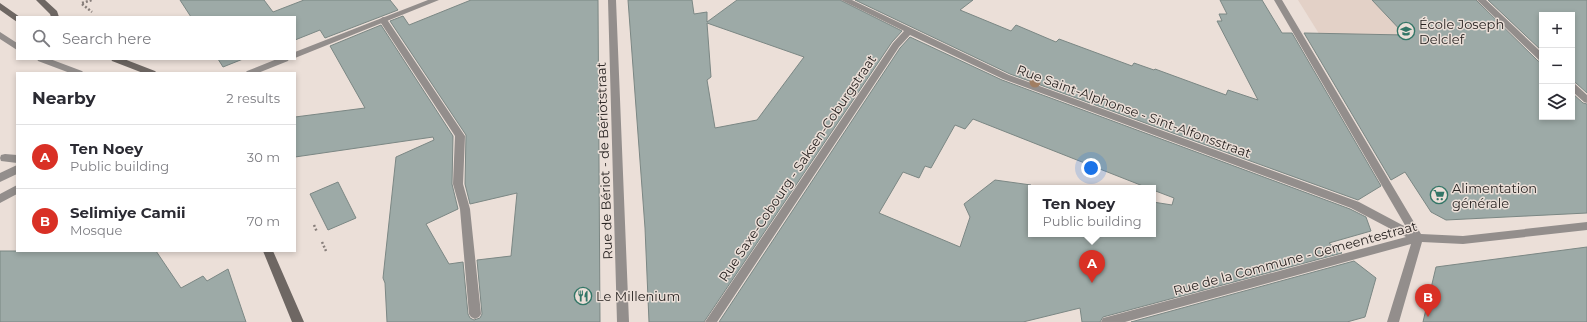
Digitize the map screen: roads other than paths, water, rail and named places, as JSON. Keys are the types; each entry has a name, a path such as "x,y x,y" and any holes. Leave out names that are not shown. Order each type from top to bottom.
{"main road":[{"path":"40,0 54,13 55,16"},
{"path":"0,6 16,18"},
{"path":"118,60 149,72"},
{"path":"268,252 298,322"}],"street":[{"path":"296,55 435,0"},
{"name":"Rue de Bériot - de Bériotstraat","path":"612,0 623,322"},
{"name":"Rue Saint-Alphonse - Sint-Alfonsstraat","path":"845,0 1006,77 1355,205 1418,238"},
{"path":"1278,0 1418,238 1393,322"},
{"path":"1481,0 1539,55"},
{"path":"383,20 460,136 458,184 465,209 475,314"},
{"name":"Rue Saxe-Cobourg - Saksen-Coburgstraat","path":"712,322 896,45 909,31"},
{"path":"0,35 16,46"},
{"path":"44,60 76,72"},
{"path":"252,72 282,60"},
{"path":"1575,89 1587,100"},
{"path":"5,158 16,159"},
{"path":"0,178 16,170"},
{"path":"0,199 16,190"},
{"name":"Rue de la Commune - Gemeentestraat","path":"1107,322 1418,238 1463,240 1587,226"}],"place":[{"name":"École Joseph Delclef","path":"1406,31"},
{"name":"Alimentation générale","path":"1439,195"},
{"name":"Ten Noey","path":"1092,283"},
{"name":"Le Millenium","path":"583,296"},
{"name":"Selimiye Camii","path":"1428,317"}]}
